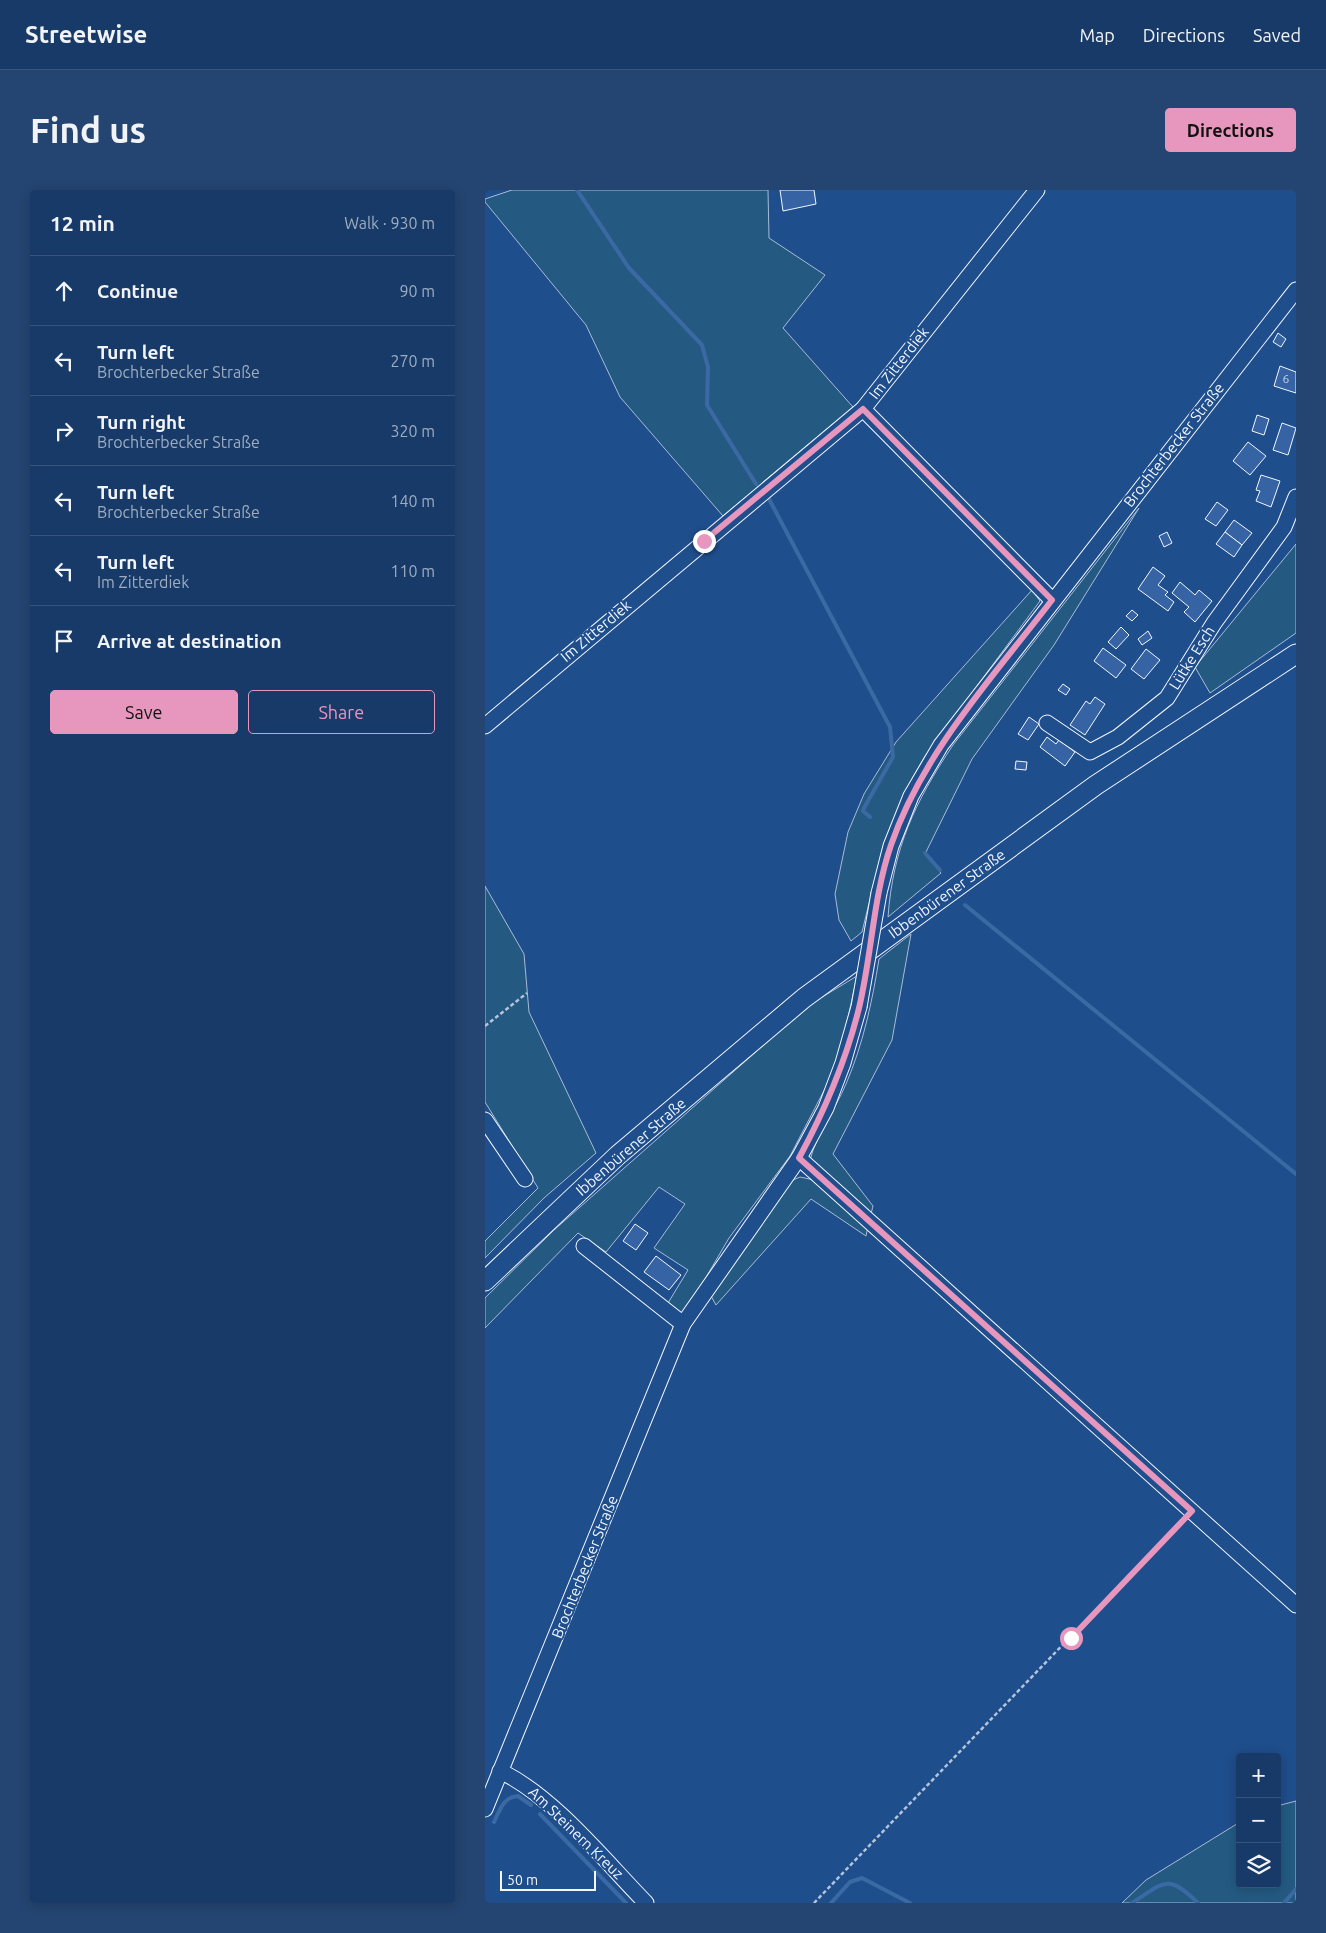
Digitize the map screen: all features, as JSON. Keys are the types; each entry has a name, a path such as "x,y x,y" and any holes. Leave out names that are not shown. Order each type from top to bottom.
{"main road":[{"name":"Ibbenbürener Straße","path":"485,1281 618,1155 804,998 1096,785 1296,654"}],"street":[{"name":"Im Zitterdiek","path":"485,726 863,409 1037,190"},
{"name":"Brochterbecker Straße","path":"485,1809 683,1324 799,1158 826,1108 843,1063 859,1007 879,893 891,846 911,796 941,745 1052,600 1296,290"},
{"path":"863,409 1052,600"},
{"name":"Lütke Esch","path":"1047,723 1090,752 1118,737 1167,698 1214,623 1284,527 1296,496"},
{"path":"485,1120 525,1179"},
{"path":"799,1158 1296,1605"},
{"path":"583,1246 683,1324"},
{"name":"Am Steinern Kreuz","path":"500,1771 521,1781 549,1804 646,1903"}],"path":[{"path":"485,1026 527,993"},
{"path":"814,1903 1192,1511"}],"shaded area":[{"path":"512,190 768,190 769,238 825,275 783,328 853,407 723,516 620,397 586,325 485,202 485,199"},
{"path":"1139,508 1054,645 972,759 925,854 941,873 888,917 895,869 908,826 940,766 953,745"},
{"path":"1296,544 1296,633 1210,693 1195,667"},
{"path":"1032,590 1040,601 925,756 913,777 883,846 862,932 851,941 839,920 835,894 848,832 864,794 896,742"},
{"path":"485,886 524,954 529,1012 596,1153 544,1198 485,1258 485,1241 538,1188 485,1102"},
{"path":"911,934 892,1040 833,1154 873,1206 871,1214 810,1160 817,1140 842,1094 857,1054 870,1007 879,959"},
{"path":"857,976 841,1050 829,1081 790,1156 729,1238 684,1315 668,1303 688,1270 654,1248 685,1204 659,1187 606,1252 578,1233 485,1328 485,1298 554,1230 809,1005"},
{"path":"800,1177 814,1180 868,1226 866,1236 811,1199 716,1305 711,1296 721,1279 793,1180"},
{"path":"1296,1801 1296,1903 1122,1903 1146,1880 1236,1824 1236,1888 1281,1888 1281,1805"}],"building":[{"path":"780,190 814,190 816,204 783,211"},
{"path":"1278,333 1286,339 1281,347 1273,342"},
{"path":"1280,366 1296,372 1296,393 1274,386"},
{"path":"1257,415 1269,419 1264,435 1252,431"},
{"path":"1282,423 1296,428 1288,455 1273,450"},
{"path":"1248,442 1266,456 1250,475 1233,461"},
{"path":"1261,475 1280,481 1271,507 1256,501 1260,491 1256,490"},
{"path":"1217,502 1228,510 1216,526 1205,519"},
{"path":"1234,520 1252,533 1242,545 1225,532"},
{"path":"1167,532 1172,543 1164,547 1159,536"},
{"path":"1225,532 1242,545 1234,557 1216,544"},
{"path":"1153,567 1165,576 1158,585 1168,592 1165,595 1174,602 1168,611 1138,589"},
{"path":"1180,582 1195,595 1199,590 1212,601 1195,622 1184,612 1189,607 1172,593"},
{"path":"1132,610 1138,615 1132,621 1126,616"},
{"path":"1121,627 1129,635 1116,649 1108,642"},
{"path":"1148,631 1152,638 1142,645 1138,639"},
{"path":"1103,648 1126,665 1116,678 1094,661"},
{"path":"1146,649 1160,660 1144,679 1131,669"},
{"path":"1063,684 1070,689 1066,695 1058,690"},
{"path":"1095,697 1105,704 1085,735 1070,725 1086,701 1090,704"},
{"path":"1029,717 1039,724 1028,740 1018,734"},
{"path":"1047,737 1056,744 1059,740 1075,752 1065,766 1040,747"},
{"path":"1016,761 1027,762 1026,770 1015,769"},
{"path":"635,1224 648,1233 636,1250 623,1241"},
{"path":"656,1256 681,1275 669,1290 644,1272"}],"waterway":[{"path":"577,190 629,268 702,345 708,367 707,405 756,484"},
{"path":"769,499 890,727 893,757 864,808 863,811 870,817"},
{"path":"925,853 940,870"},
{"path":"965,905 1296,1174"},
{"path":"494,1822 505,1802 513,1797 518,1796 531,1805"},
{"path":"540,1814 626,1903"},
{"path":"831,1903 850,1882 862,1878 910,1903"},
{"path":"1132,1903 1159,1886 1166,1884 1179,1887 1198,1903"},
{"path":"1284,1903 1296,1889"}],"route":[{"path":"704,541 863,409 1052,600 941,745 911,796 891,846 879,893 859,1007 843,1063 826,1108 799,1158 1192,1511 1071,1638"}]}
